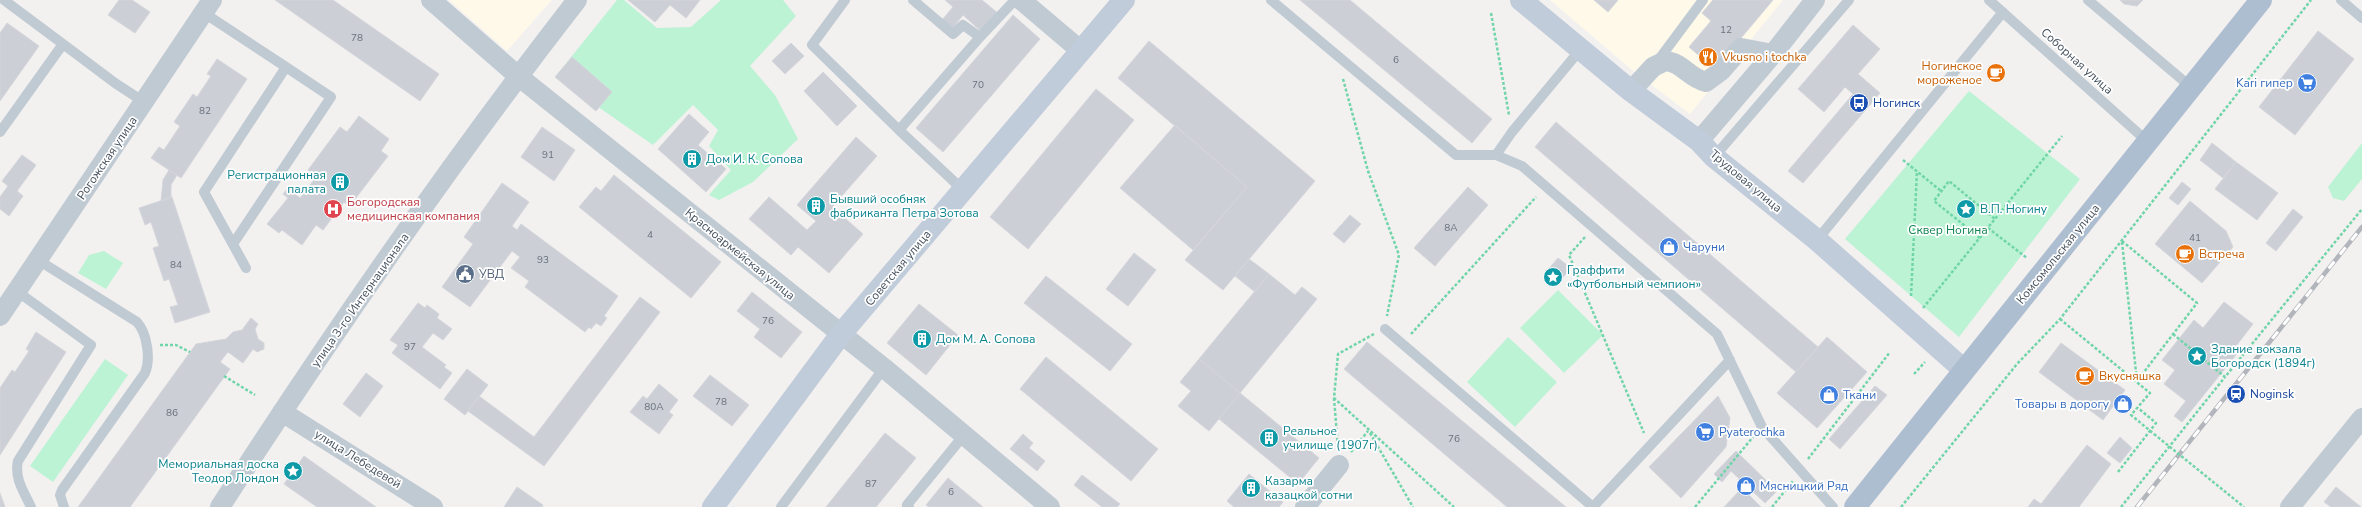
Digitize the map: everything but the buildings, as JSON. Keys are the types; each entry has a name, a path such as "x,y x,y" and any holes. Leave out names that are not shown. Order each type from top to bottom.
{"main road":[{"name":"Комсомольская улица","path":"1855,507 2261,0"}],"street":[{"name":"Красноармейская улица","path":"431,0 518,76 884,368 1050,507"},
{"name":"улица 3-го Интернационала","path":"220,507 282,412 518,76 577,0"},
{"path":"1021,0 1080,50"},
{"name":"Советская улица","path":"713,507 842,334 1080,50 1124,0"},
{"name":"Трудовая улица","path":"1521,0 1631,91 1699,141 1714,156 1817,240 1964,370"},
{"path":"1699,141 1773,54 1815,0"},
{"name":"Рогожская улица","path":"0,316 18,292 208,7"},
{"path":"1631,91 1653,67 1665,60 1673,61 1698,81 1706,82 1721,71 1741,48 1773,54"},
{"name":"улица Лебедевой","path":"282,412 428,506"},
{"path":"2290,507 2362,418"},
{"path":"1305,507 1339,465"}],"lane":[{"path":"4,0 115,83 144,102"},
{"path":"845,0 812,45 963,190"},
{"path":"913,0 953,34 963,25 980,37"},
{"path":"899,130 980,37 1015,0"},
{"path":"1271,0 1456,155 1496,155 1522,166 1717,334 1762,427 1834,507"},
{"path":"1653,67 1703,0"},
{"path":"1714,156 1849,0"},
{"name":"Соборная улица","path":"1989,0 2148,142"},
{"path":"2088,0 2192,88"},
{"path":"2341,0 2362,18"},
{"path":"208,7 286,67 331,97 233,244"},
{"path":"1817,240 2003,12"},
{"path":"0,132 63,44"},
{"path":"1496,155 1512,132 1580,50"},
{"path":"246,268 204,192 286,67"},
{"path":"38,260 137,322 142,329 148,359 145,373 62,490 60,495 64,507"},
{"path":"18,292 91,345 18,461 16,470 19,482 32,507"},
{"path":"1385,329 1593,507 1730,360"},
{"path":"781,507 884,368"},
{"path":"909,507 907,505 964,435"}],"path":[{"path":"1901,507 2017,364 2060,319 2311,0"},
{"path":"1491,13 1512,132"},
{"path":"1337,56 1368,171 1399,255 1385,329 1338,354 1334,398 1339,465"},
{"path":"1921,310 2062,136"},
{"path":"1903,160 1941,191"},
{"path":"1911,299 1917,171"},
{"path":"1980,238 1934,201 1941,191 1949,181 1995,219"},
{"path":"1402,343 1546,186"},
{"path":"2121,507 2362,209"},
{"path":"1593,227 1569,255 1650,446"},
{"path":"1988,228 2027,258"},
{"path":"2122,241 2197,303 2137,381"},
{"path":"2122,241 2137,381"},
{"path":"2060,319 2150,392 2131,415 2244,507"},
{"path":"2173,334 2225,377"},
{"path":"145,346 176,345 190,352"},
{"path":"1772,507 1783,495 1800,470 1890,352"},
{"path":"224,376 255,395"},
{"path":"1334,398 1368,431 1454,507"},
{"path":"2118,472 2156,423 2138,408"},
{"path":"1695,507 1762,427"},
{"path":"1339,465 1368,431"},
{"path":"1368,431 1413,507"}],"shaded area":[{"path":"449,0 552,0 507,51"},
{"path":"1550,0 1783,0 1690,114 1632,70"}],"green space":[{"path":"617,0 624,0 657,28 691,27 721,0 783,0 796,16 750,66 775,95 798,139 753,182 719,200 709,195 731,170 709,146 718,130 693,105 653,145 555,77"},
{"name":"Сквер Ногина","path":"1969,91 2080,179 1959,337 1845,239"},
{"path":"2362,143 2362,179 2344,201 2333,198 2328,187"},
{"path":"104,251 123,263 106,289 78,273 89,255"},
{"path":"1558,290 1603,335 1564,373 1520,328"},
{"path":"1508,337 1557,382 1515,427 1467,382"},
{"path":"105,359 128,375 53,482 30,466"}],"railway":[{"path":"2137,507 2362,227"}],"place":[{"name":"Vkusno i tochka","path":"1708,57"},
{"name":"Ногинское мороженое","path":"1996,73"},
{"name":"Kari гипер","path":"2307,83"},
{"name":"Ногинск","path":"1859,103"},
{"name":"Дом И. К. Сопова","path":"692,159"},
{"name":"Регистрационная палата","path":"340,182"},
{"name":"Бывший особняк фабриканта Петра Зотова","path":"816,206"},
{"name":"Богородская медицинская компания","path":"333,209"},
{"name":"В.П. Ногину","path":"1966,209"},
{"name":"Чаруни","path":"1669,247"},
{"name":"Встреча","path":"2185,254"},
{"name":"УВД","path":"465,274"},
{"name":"Граффити «Футбольный чемпион»","path":"1553,277"},
{"name":"Дом М. А. Сопова","path":"922,339"},
{"name":"Здание вокзала Богородск (1894г)","path":"2197,356"},
{"name":"Вкусняшка","path":"2085,376"},
{"name":"Noginsk","path":"2236,394"},
{"name":"Ткани","path":"1829,395"},
{"name":"Товары в дорогу","path":"2123,404"},
{"name":"Pyaterochka","path":"1705,432"},
{"name":"Реальное училище (1907г)","path":"1269,438"},
{"name":"Мемориальная доска Теодор Лондон","path":"293,471"},
{"name":"Мясницкий Ряд","path":"1746,486"},
{"name":"Казарма казацкой сотни","path":"1251,488"}]}
